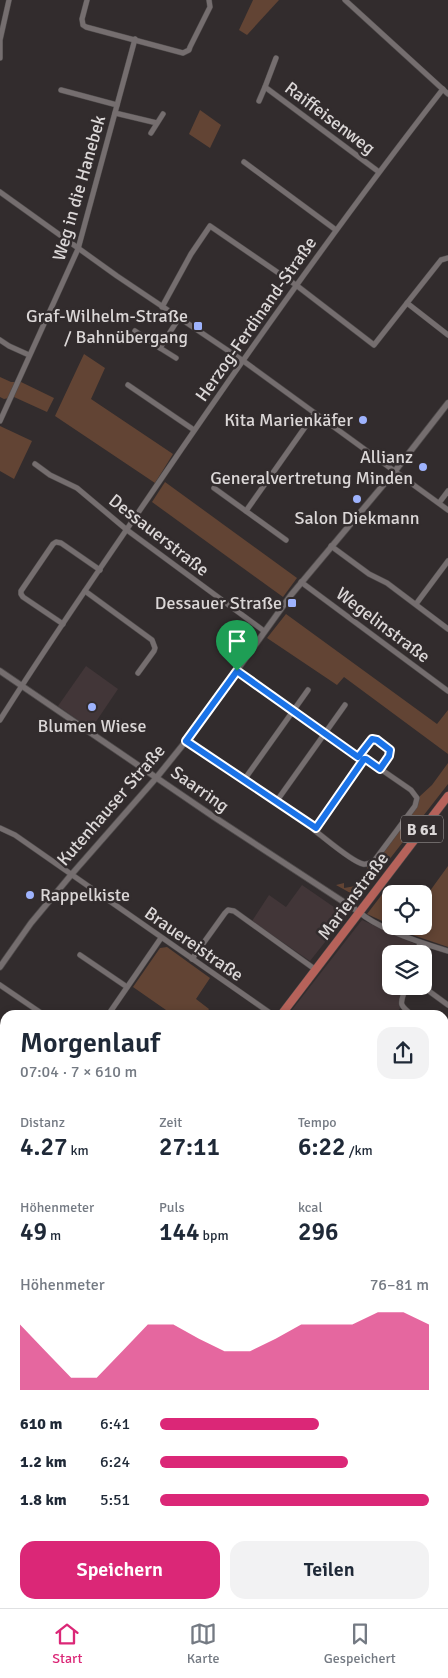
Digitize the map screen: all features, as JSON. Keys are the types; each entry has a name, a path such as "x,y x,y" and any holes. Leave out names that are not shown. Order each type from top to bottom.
{"main road":[{"name":"Marienstraße","path":"285,1010 448,796"}],"street":[{"path":"0,58 0,40 9,0"},
{"path":"87,0 82,19 83,25 184,52 190,47 210,7 209,0"},
{"path":"344,0 448,94"},
{"name":"Weg in die Hanebek","path":"0,421 78,249 135,39"},
{"name":"Raiffeisenweg","path":"259,101 276,58"},
{"name":"Raiffeisenweg","path":"265,87 379,172"},
{"name":"Herzog-Ferdinand-Straße","path":"0,720 242,360 379,172 443,89"},
{"path":"61,90 117,105"},
{"path":"115,113 157,123"},
{"path":"151,133 163,114"},
{"path":"244,162 336,230"},
{"path":"0,192 78,249 242,360 448,510"},
{"path":"162,307 191,254 210,226 296,286 374,345 441,260 448,258"},
{"path":"407,303 448,335"},
{"path":"160,348 179,318"},
{"path":"135,331 176,358"},
{"path":"0,340 29,355"},
{"path":"128,385 194,430"},
{"name":"Kutenhauser Straße","path":"0,967 31,923 186,741 301,582 395,471 448,403"},
{"path":"246,511 315,413"},
{"name":"Dessauerstraße","path":"35,464 50,475 77,488 126,530 264,631"},
{"path":"214,488 286,540"},
{"path":"439,503 448,491"},
{"path":"63,624 21,594 21,591 53,544 56,542 61,543 100,570"},
{"path":"331,546 369,574 387,583 448,629"},
{"path":"416,604 448,561"},
{"name":"Wegelinstraße","path":"301,582 448,691"},
{"path":"85,591 152,640 155,648 154,651 138,673"},
{"name":"Saarring","path":"0,671 214,817 359,912"},
{"path":"237,671 361,759 366,759 380,769 411,790 416,797 417,802 374,861 366,865 358,863 314,830 361,759 369,741 372,739 389,748 391,753 380,769"},
{"path":"244,780 308,690"},
{"path":"276,802 345,706"},
{"path":"186,741 316,828"},
{"name":"Brauereistraße","path":"0,828 15,835 266,1010"},
{"path":"192,959 228,910 234,911 316,970"},
{"path":"359,912 382,926 420,943 448,952"},
{"path":"111,1010 161,938"},
{"path":"80,955 127,987"},
{"path":"0,985 37,1010"},
{"path":"432,993 448,1005"},
{"path":"403,995 401,1003 406,1010"}],"shaded area":[{"path":"253,0 279,0 247,35 239,30"},
{"path":"200,110 221,125 210,148 189,134"},
{"path":"84,354 105,368 91,399 173,454 155,483 55,416"},
{"path":"0,377 11,382 21,382 54,398 47,412 14,397 4,399 0,397"},
{"path":"0,426 32,441 14,479 0,471"},
{"path":"165,482 297,578 283,597 152,502"},
{"path":"286,614 437,724 448,710 448,754 344,677 337,685 267,638"},
{"path":"86,666 118,689 91,729 58,706"},
{"path":"448,763 448,784 371,883 367,866 417,806 419,797 432,785"},
{"path":"448,866 448,947 413,935 432,935 432,888"},
{"path":"344,883 344,888 367,884 368,886 361,893 354,895 336,885"},
{"path":"302,885 344,914 344,918 310,961 252,921 269,895 286,907"},
{"path":"382,894 382,921 367,914"},
{"path":"362,920 382,929 382,935 395,935 418,945 382,945 382,995 406,995 399,1010 292,1010"},
{"path":"167,947 210,978 196,999 208,1010 166,1010 133,987 160,948"}],"place":[{"name":"Graf-Wilhelm-Straße / Bahnübergang","path":"198,326"},
{"name":"Kita Marienkäfer","path":"363,420"},
{"name":"Allianz Generalvertretung Minden","path":"423,467"},
{"name":"Salon Diekmann","path":"357,499"},
{"name":"Dessauer Straße","path":"292,603"},
{"name":"Blumen Wiese","path":"92,707"},
{"name":"Rappelkiste","path":"30,895"}],"route":[{"path":"237,671 358,757 369,741 375,738 389,748 391,753 380,769 364,759 316,828 186,741 237,671"}]}
